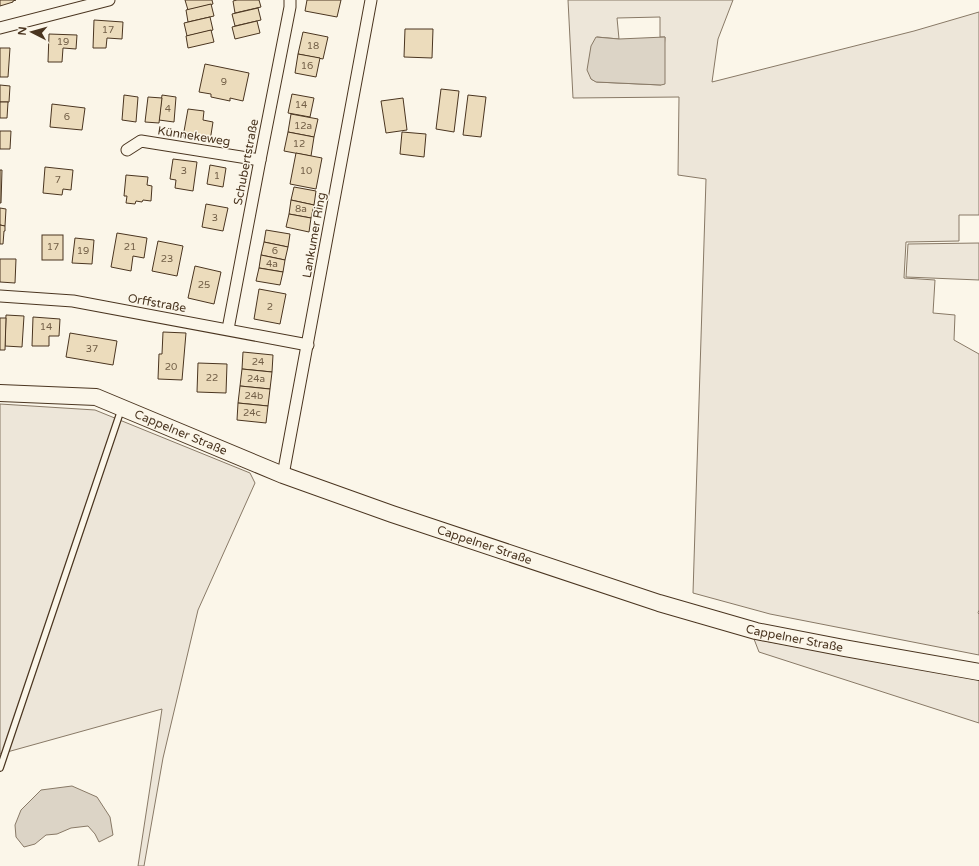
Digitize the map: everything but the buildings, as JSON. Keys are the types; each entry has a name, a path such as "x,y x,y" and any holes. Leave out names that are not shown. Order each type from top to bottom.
{"street":[{"path":"0,28 109,0"},
{"name":"Schubertstraße","path":"228,329 290,7 290,0"},
{"name":"Lankumer Ring","path":"283,475 371,0"},
{"name":"Künnekeweg","path":"127,150 141,140 260,160"},
{"name":"Orffstraße","path":"0,296 73,301 308,345"},
{"name":"Cappelner Straße","path":"0,393 96,397 283,475 392,514 683,610 756,630 844,648 979,672"}],"lane":[{"path":"0,768 122,408"}],"shaded area":[{"path":"568,0 733,0 718,39 712,82 914,31 979,12 979,215 959,215 959,241 906,242 904,278 935,280 933,313 955,315 954,340 979,354 979,655 770,614 693,593 706,179 678,175 679,97 573,98","holes":["660,17 660,37 665,37 661,85 597,82 591,79 597,37 619,39 617,18"]},
{"path":"596,37 619,39 665,37 665,84 596,82 591,79 587,70 591,46"},
{"path":"979,243 979,280 906,277 908,244"},
{"path":"0,404 95,410 250,473 255,483 198,610 163,758 144,866 138,866 162,709 0,754"},
{"path":"754,639 979,680 979,723 759,652"},
{"path":"72,786 97,797 110,817 113,835 99,842 95,834 88,826 71,828 57,834 46,835 35,844 24,847 16,837 15,825 21,810 41,790"}]}
